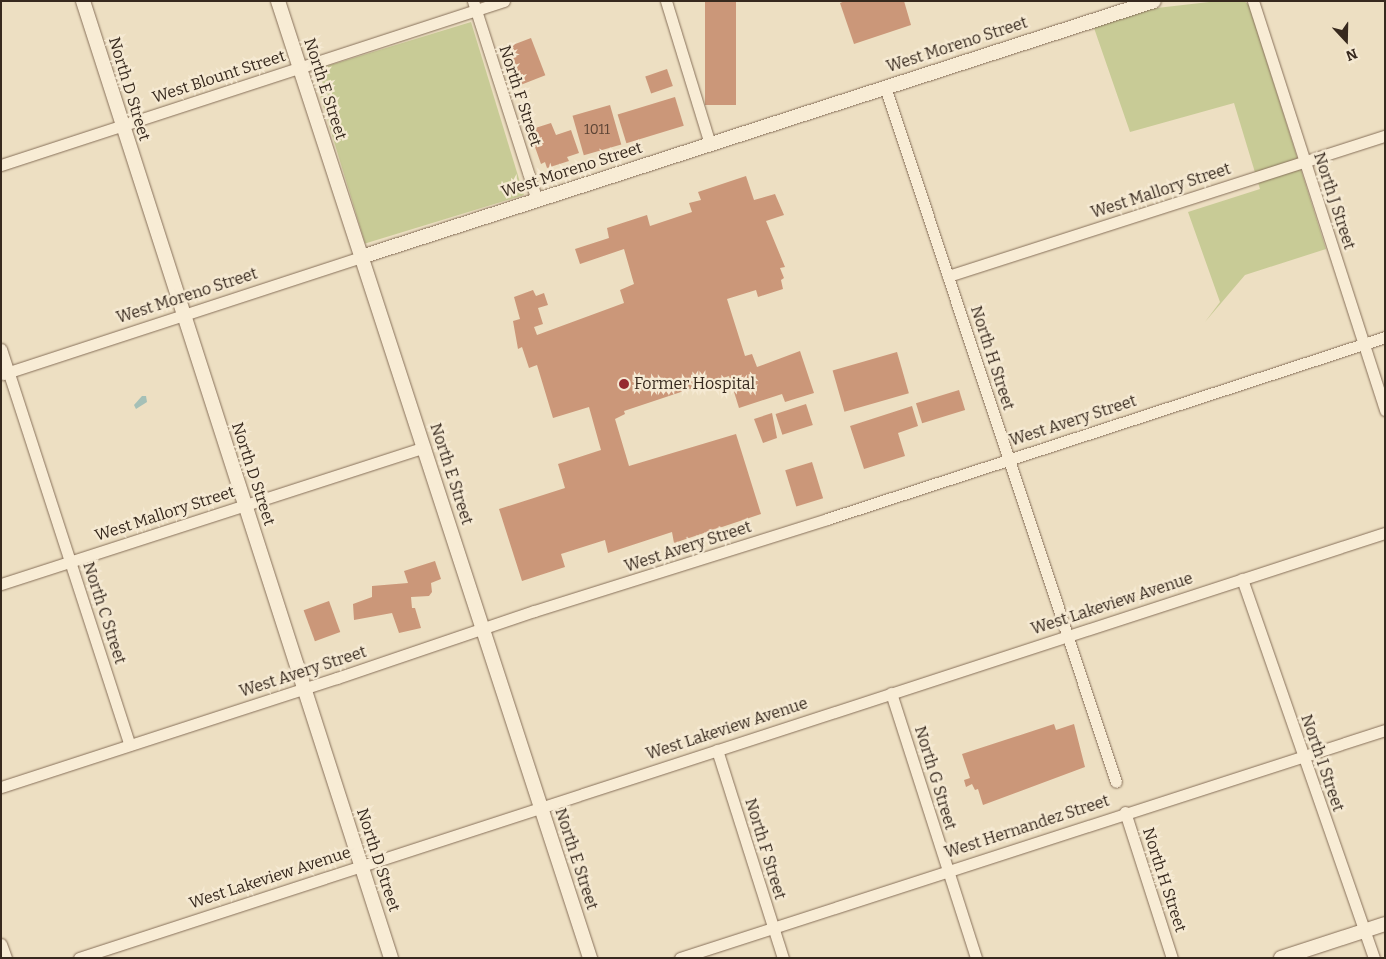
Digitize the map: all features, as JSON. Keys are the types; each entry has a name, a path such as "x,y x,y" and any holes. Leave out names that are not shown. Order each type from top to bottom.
{"street":[{"name":"North D Street","path":"83,1 121,126 391,958"},
{"name":"North E Street","path":"278,1 590,958"},
{"name":"West Blount Street","path":"1,165 300,68 474,6 504,1"},
{"path":"666,1 710,144"},
{"name":"West Moreno Street","path":"5,374 1154,1"},
{"name":"North J Street","path":"1253,1 1385,410"},
{"name":"North F Street","path":"474,6 537,200"},
{"name":"North H Street","path":"885,87 1116,782"},
{"name":"West Mallory Street","path":"948,276 1385,136"},
{"name":"West Avery Street","path":"1,787 304,689 483,628 1009,460 1385,337"},
{"name":"North C Street","path":"1,349 5,374 70,562 130,745"},
{"name":"West Mallory Street","path":"1,584 424,448"},
{"name":"West Lakeview Avenue","path":"79,958 1385,533"},
{"name":"North I Street","path":"1242,579 1302,756 1374,958"},
{"name":"North G Street","path":"891,693 976,958"},
{"name":"West Hernandez Street","path":"680,958 1124,812 1385,730"},
{"name":"North F Street","path":"717,750 783,958"},
{"name":"North H Street","path":"1124,812 1172,958"},
{"path":"1281,958 1385,924"},
{"path":"1,944 6,958"}],"green space":[{"path":"1218,1 1244,1 1249,5 1326,249 1245,275 1205,322 1220,302 1188,212 1260,189 1234,103 1130,132 1094,28 1148,9"},
{"path":"471,22 524,195 365,244 312,71"}],"water":[{"path":"142,396 146,396 147,402 136,409 134,405"}],"building":[{"path":"705,1 736,1 736,105 705,105"},
{"path":"845,1 904,1 911,25 854,44 840,3"},
{"path":"531,38 545,75 519,85 505,48"},
{"path":"667,69 673,86 651,94 645,76"},
{"path":"675,97 684,126 626,143 618,115"},
{"path":"610,105 621,144 584,155 573,116"},
{"path":"551,123 556,135 571,130 579,153 567,157 569,161 547,168 545,162 541,164 529,130"},
{"name":"Former Hospital","path":"746,176 754,200 775,194 784,215 766,221 785,267 780,268 784,278 781,280 783,289 758,297 756,290 727,299 745,356 752,354 757,367 800,351 814,393 785,402 782,394 739,408 729,376 624,411 625,414 615,419 629,466 736,434 761,514 674,543 672,532 608,553 605,540 561,554 565,567 522,581 499,509 565,488 558,464 601,450 589,407 553,418 537,365 529,368 522,347 518,349 513,321 520,319 514,297 533,290 536,296 544,293 548,305 538,308 543,324 534,327 537,335 624,303 620,290 634,284 624,249 580,264 575,249 609,238 607,228 647,215 650,226 692,212 689,203 701,200 698,192"},
{"path":"897,352 909,393 844,412 833,370"},
{"path":"959,390 965,410 922,423 916,403"},
{"path":"806,404 813,425 782,435 776,414"},
{"path":"912,406 918,426 898,433 905,456 864,469 850,426"},
{"path":"772,413 777,438 763,443 754,419"},
{"path":"812,462 823,498 796,507 785,470"},
{"path":"435,561 441,579 431,583 432,592 429,596 411,597 412,608 415,608 421,628 399,633 392,613 354,620 353,604 372,597 372,586 408,583 404,571"},
{"path":"329,601 340,632 315,641 304,610"},
{"path":"1054,724 1056,730 1074,724 1085,767 983,805 978,789 975,790 972,784 966,787 964,780 970,778 962,754"}],"place":[{"name":"Former Hospital","path":"624,384"}]}
